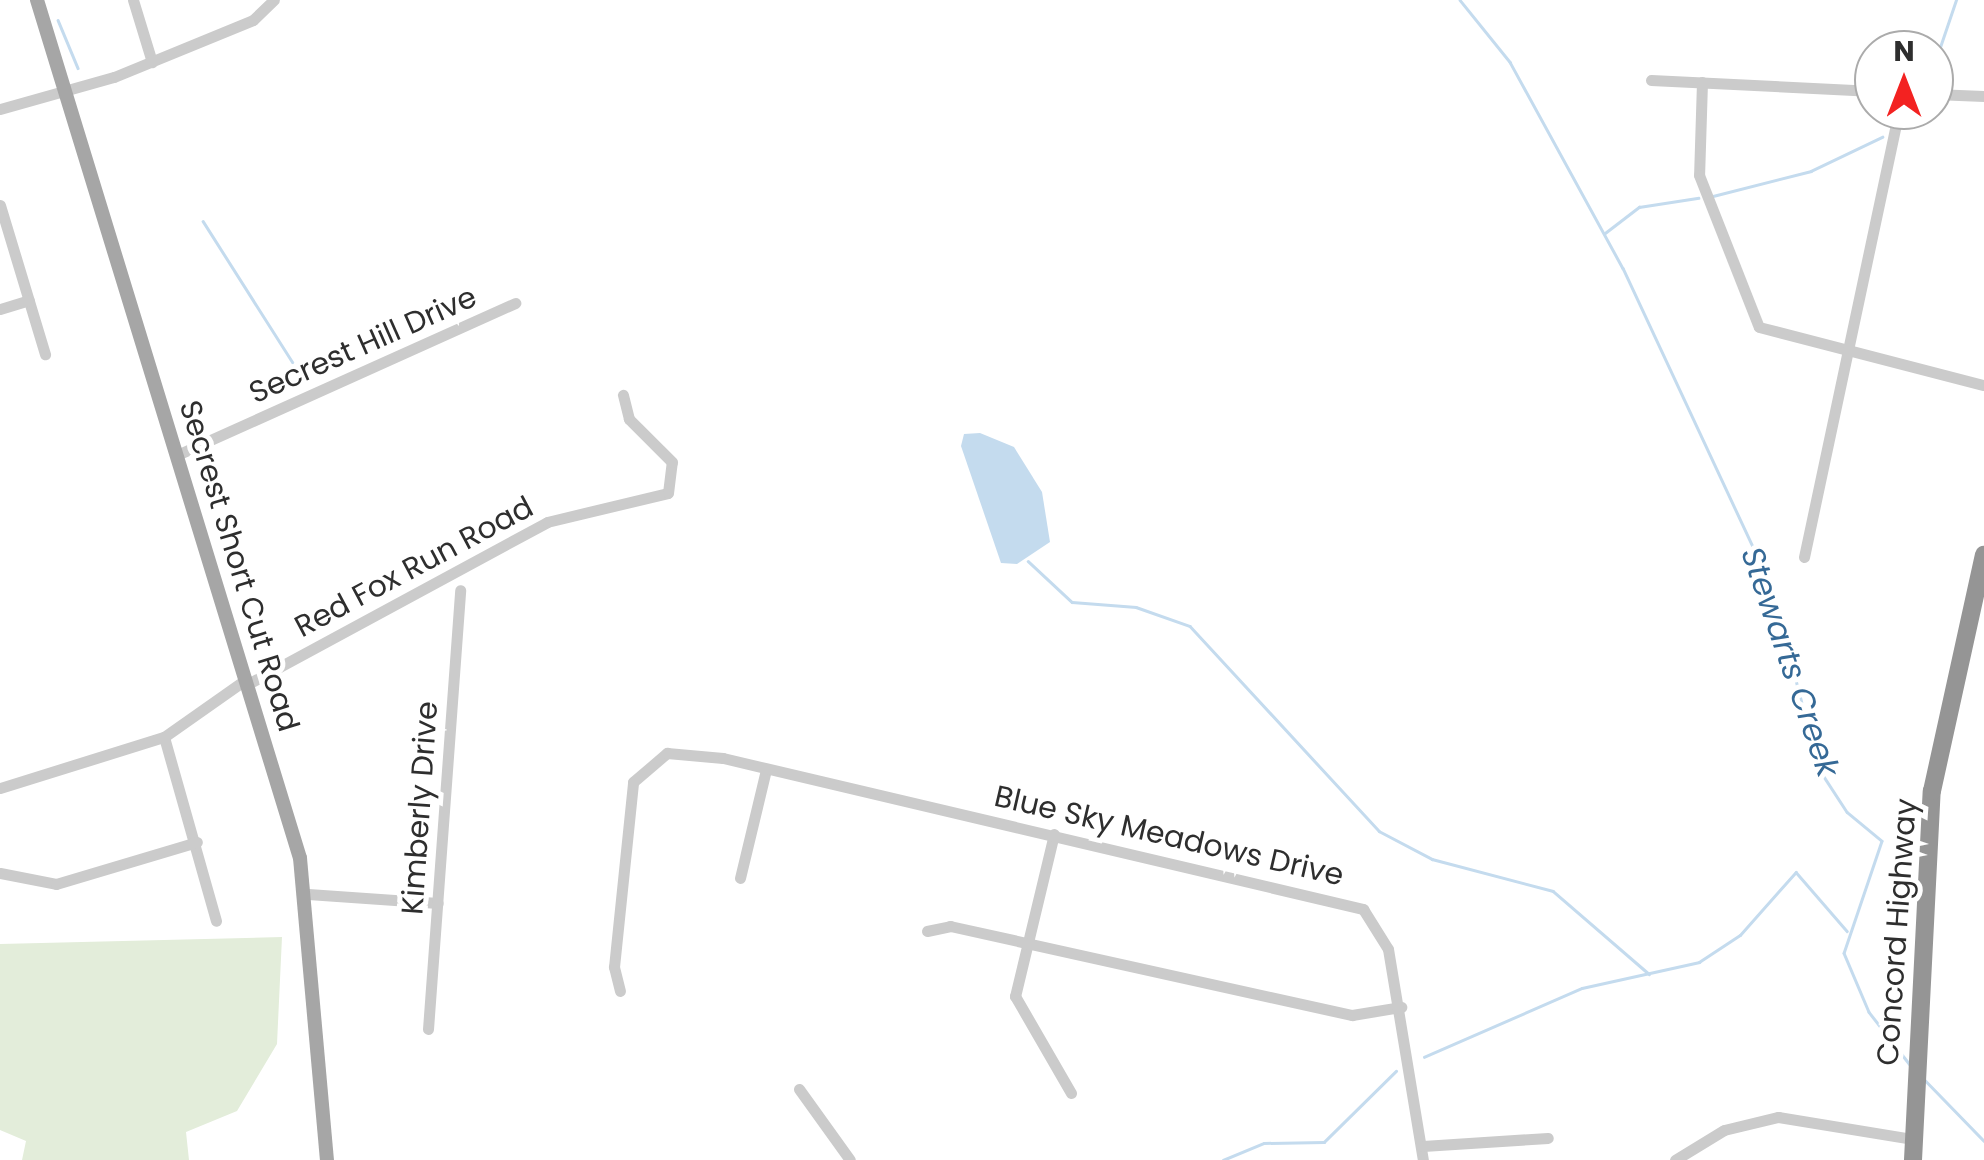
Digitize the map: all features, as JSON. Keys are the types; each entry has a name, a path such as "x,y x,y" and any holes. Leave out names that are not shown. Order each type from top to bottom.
{"highway":[{"name":"Concord Highway","path":"1912,1160 1932,791 1984,554"}],"main road":[{"name":"Secrest Short Cut Road","path":"37,0 308,894 327,1160"}],"street":[{"path":"132,0 152,62"},
{"path":"0,109 67,93 152,62 253,20 274,0"},
{"path":"1651,80 1854,90"},
{"path":"1702,82 1699,175 1748,306 1764,331 1984,385"},
{"path":"1954,95 1984,96"},
{"path":"1804,558 1895,130"},
{"path":"0,204 45,354"},
{"path":"0,309 29,300"},
{"name":"Secrest Hill Drive","path":"177,454 515,303"},
{"name":"Red Fox Run Road","path":"245,683 548,522 668,493 672,462 629,419 623,395"},
{"name":"Kimberly Drive","path":"428,1029 460,590"},
{"path":"0,788 164,737 245,683"},
{"path":"164,737 198,842 216,921"},
{"name":"Blue Sky Meadows Drive","path":"620,990 614,967 633,782 668,753 766,770 1362,908 1388,949 1401,1006 1423,1153"},
{"path":"740,878 766,770"},
{"path":"1054,834 1016,996 1022,1020 1071,1093"},
{"path":"0,874 56,884 198,842"},
{"path":"308,894 438,903"},
{"path":"927,931 950,926 1352,1015 1401,1006"},
{"path":"799,1090 850,1160"},
{"path":"1675,1160 1724,1130 1778,1117 1913,1139"},
{"path":"1423,1153 1548,1138"}],"green space":[{"path":"282,937 277,1044 237,1111 186,1132 189,1160 22,1160 26,1141 0,1130 0,944"}],"water":[{"path":"980,433 1014,447 1042,492 1050,542 1017,564 1001,563 961,446 964,434"}],"waterway":[{"name":"Stewarts Creek","path":"1460,0 1510,62 1623,268 1772,588 1819,769 1847,812 1882,841 1844,953 1869,1012 1911,1066"},
{"path":"1946,30 1956,0"},
{"path":"58,20 78,68"},
{"path":"1713,196 1811,171 1882,137"},
{"path":"1605,233 1639,207 1698,198"},
{"path":"203,221 304,380"},
{"path":"1028,561 1072,602 1136,607 1190,626 1379,831 1432,859 1553,891 1649,974"},
{"path":"1424,1057 1582,988 1699,962 1740,935 1796,872 1847,931"},
{"path":"1223,1160 1264,1143 1324,1142 1396,1071"},
{"name":"Stewarts Creek","path":"1924,1079 1984,1141"}]}
